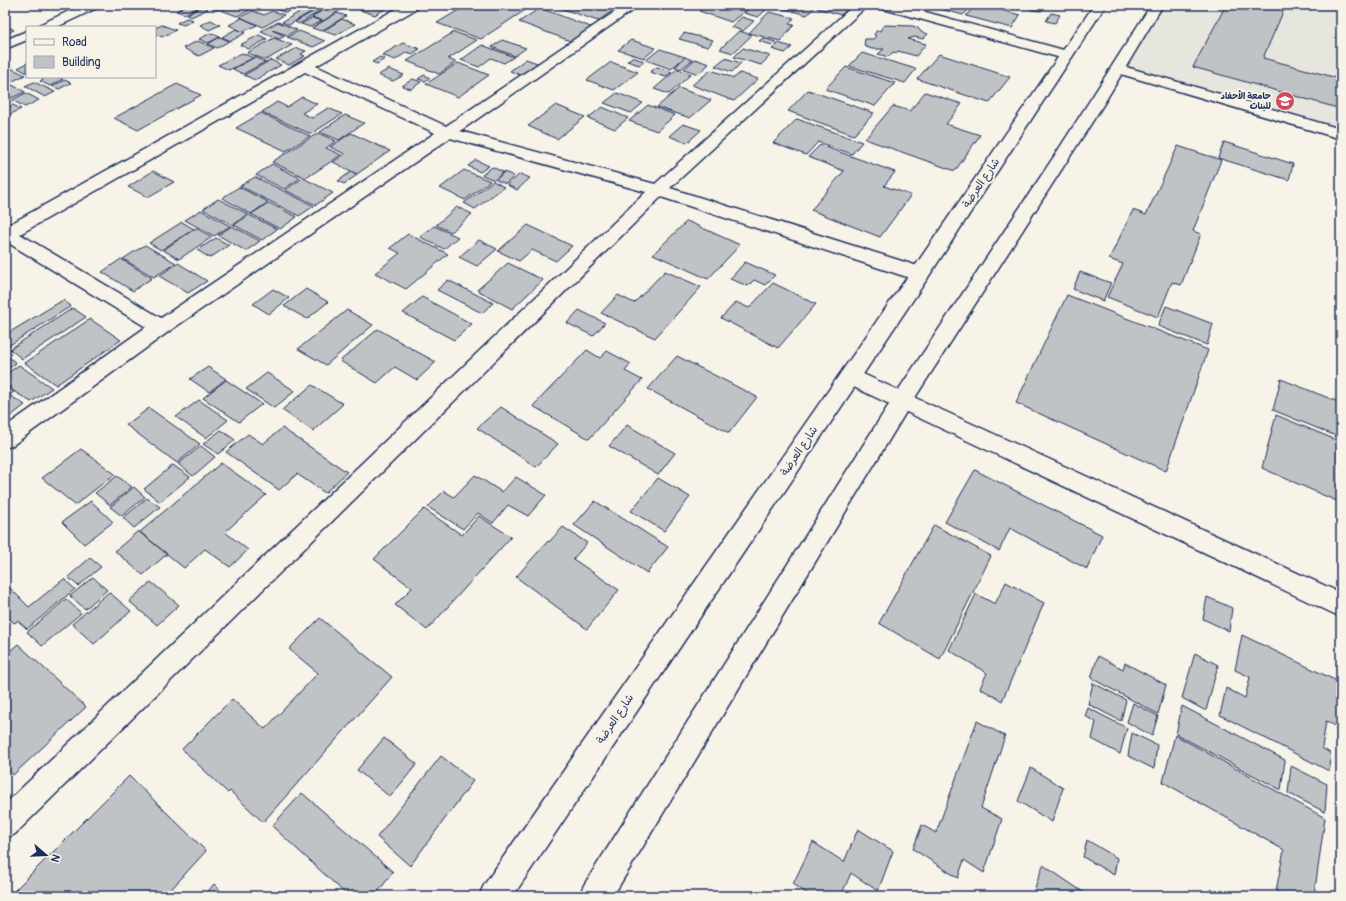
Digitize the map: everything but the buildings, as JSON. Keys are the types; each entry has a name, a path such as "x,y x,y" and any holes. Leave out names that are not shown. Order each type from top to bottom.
{"street":[{"path":"48,26 92,5"},
{"path":"161,327 6,234 413,5"},
{"path":"5,439 161,327 634,5"},
{"path":"5,824 658,190 862,5"},
{"path":"885,5 1066,55"},
{"name":"شارع العرضة","path":"495,896 920,274 1100,5"},
{"path":"595,896 712,711 903,400 1119,69 1157,5"},
{"path":"5,45 26,35"},
{"path":"304,66 446,132 658,190 920,274"},
{"path":"1119,69 1341,134"},
{"path":"850,376 1341,605"}],"shaded area":[{"name":"جامعة الأحفاد للبنات","path":"1157,5 1341,5 1341,133 1119,69"}],"place":[{"name":"جامعة الأحفاد للبنات","path":"1285,101"}]}
